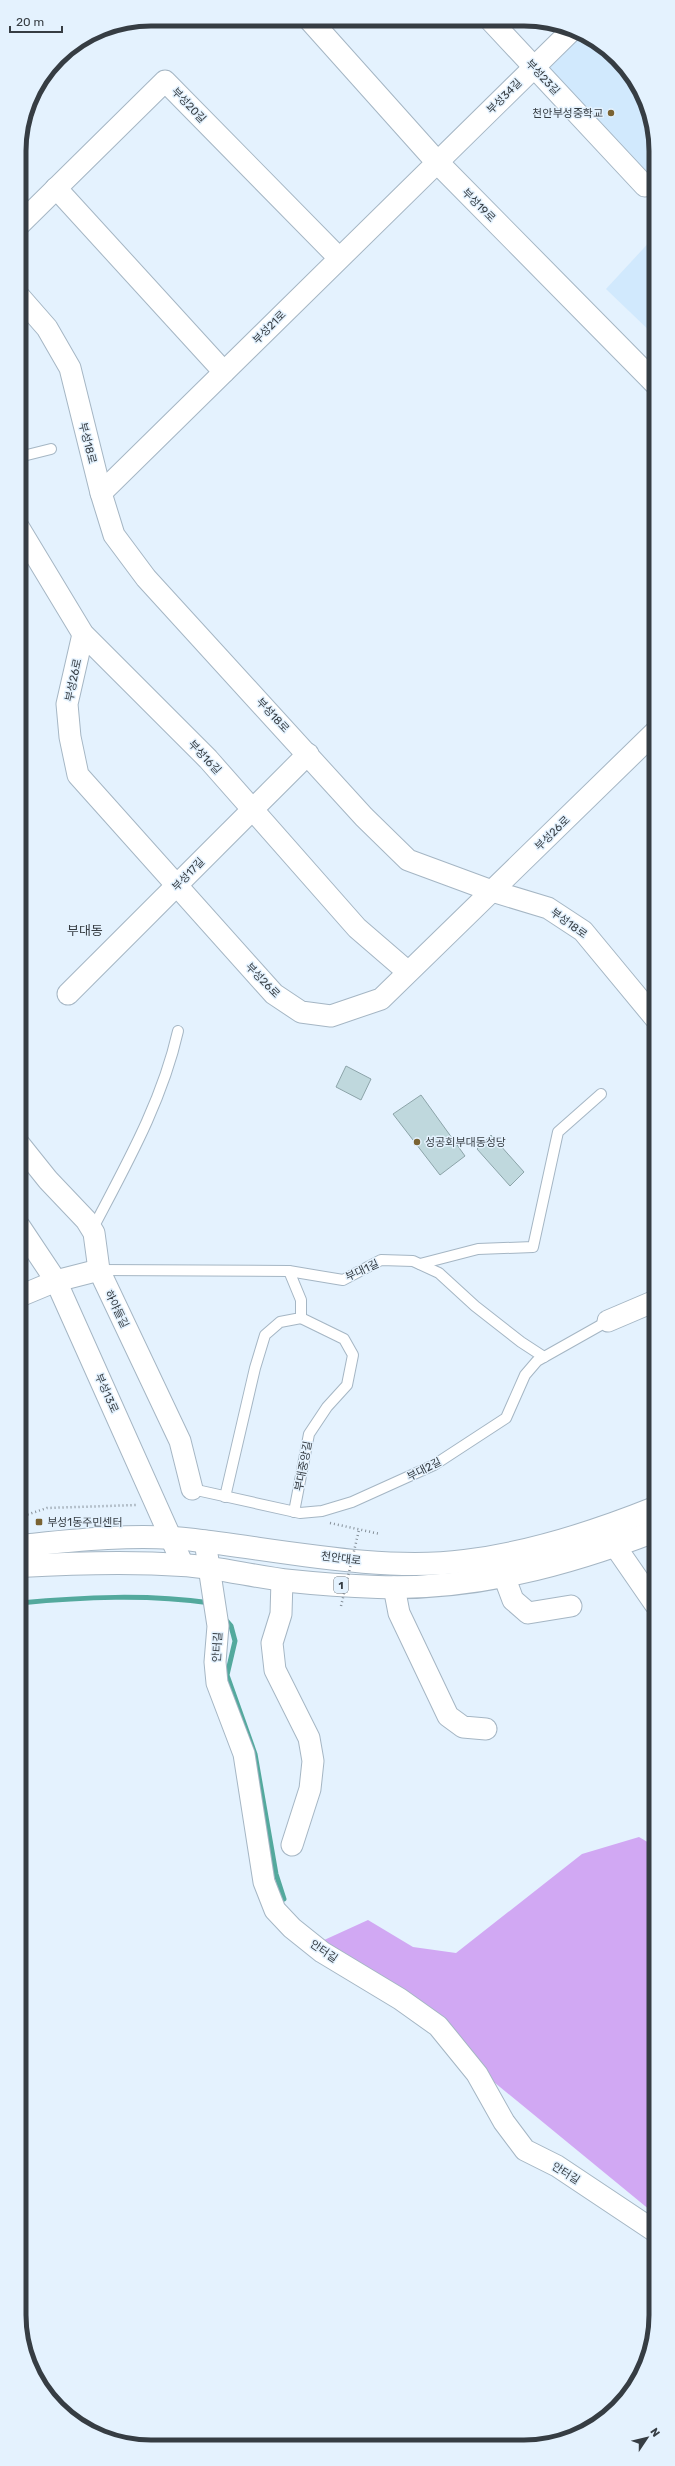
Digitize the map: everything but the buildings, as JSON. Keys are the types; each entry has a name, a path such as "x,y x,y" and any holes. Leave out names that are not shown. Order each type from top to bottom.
{"main road":[{"name":"부성19로","path":"315,26 437,162 649,377"},
{"name":"천안대로","path":"26,1545 73,1540 171,1538 363,1561 464,1561 516,1552 558,1541 649,1510"},
{"name":"1","path":"26,1566 73,1563 183,1565 282,1580 394,1587 435,1586 504,1576 580,1559 649,1533"}],"street":[{"name":"부성23길","path":"496,26 645,186"},
{"name":"부성34길","path":"437,162 568,34"},
{"name":"부성20길","path":"26,218 165,81 339,258"},
{"name":"부성21로","path":"101,493 437,162"},
{"path":"56,188 224,372"},
{"name":"부성18로","path":"26,304 47,328 70,368 101,493 114,535 146,578 364,817 408,860 492,891 548,908 583,931 649,1011"},
{"name":"부성16길","path":"26,540 83,634 208,759 357,928 408,972"},
{"name":"부성26로","path":"83,634 67,704 70,736 78,775 274,994 301,1012 331,1016 381,999 649,738"},
{"name":"부성17길","path":"68,994 251,808 308,754"},
{"name":"하야들길","path":"26,1152 48,1180 86,1220 92,1230 99,1270 180,1441 192,1489"},
{"name":"부성13로","path":"26,1236 56,1281 183,1565"},
{"path":"26,1294 56,1281 99,1270"},
{"path":"608,1321 649,1304"},
{"name":"안터길","path":"205,1541 218,1626 215,1662 217,1683 244,1754 264,1882 275,1910 292,1928 322,1952 400,1999 438,2026 477,2074 504,2122 526,2150 557,2166 649,2227"},
{"path":"615,1546 649,1595"},
{"path":"504,1576 513,1600 528,1613 571,1606"},
{"path":"282,1580 281,1614 272,1643 275,1670 309,1738 313,1761 310,1789 292,1845"},
{"path":"394,1587 399,1613 448,1716 463,1727 486,1730"}],"lane":[{"path":"26,456 51,449"},
{"path":"92,1230 144,1131 171,1062 178,1030"},
{"path":"420,1264 478,1249 533,1247 558,1132 601,1094"},
{"name":"부대1길","path":"99,1270 289,1271 343,1280 381,1260 413,1261 439,1273 475,1306 521,1342 544,1357"},
{"path":"225,1497 255,1368 265,1335 280,1322 302,1318 301,1300 289,1271"},
{"name":"부대중앙길","path":"294,1512 308,1434 327,1407 347,1385 353,1355 344,1338 302,1318"},
{"name":"부대2길","path":"192,1489 294,1512 322,1511 352,1502 434,1465 464,1447 506,1418 525,1374 537,1361 608,1321"}],"path":[{"path":"26,1515 47,1508 157,1505"},
{"path":"330,1523 380,1534"},
{"path":"342,1606 359,1530"}],"shaded area":[{"name":"천안부성중학교","path":"579,39 594,47 613,62 636,95 645,118 649,151 649,200 551,87 548,69"},
{"path":"649,242 649,330 606,289"},
{"path":"639,1837 649,1843 649,2209 322,1941 368,1920 413,1947 456,1953 582,1854"}],"waterway":[{"path":"26,1602 67,1599 139,1597 211,1603"},
{"path":"224,1618 231,1626 235,1641 227,1675 255,1754 276,1874 284,1899"}],"place":[{"name":"천안부성중학교","path":"611,113"},
{"name":"성공회부대동성당","path":"417,1142"},
{"name":"부성1동주민센터","path":"39,1522"}],"district":[{"name":"부대동","path":"85,930"}]}
